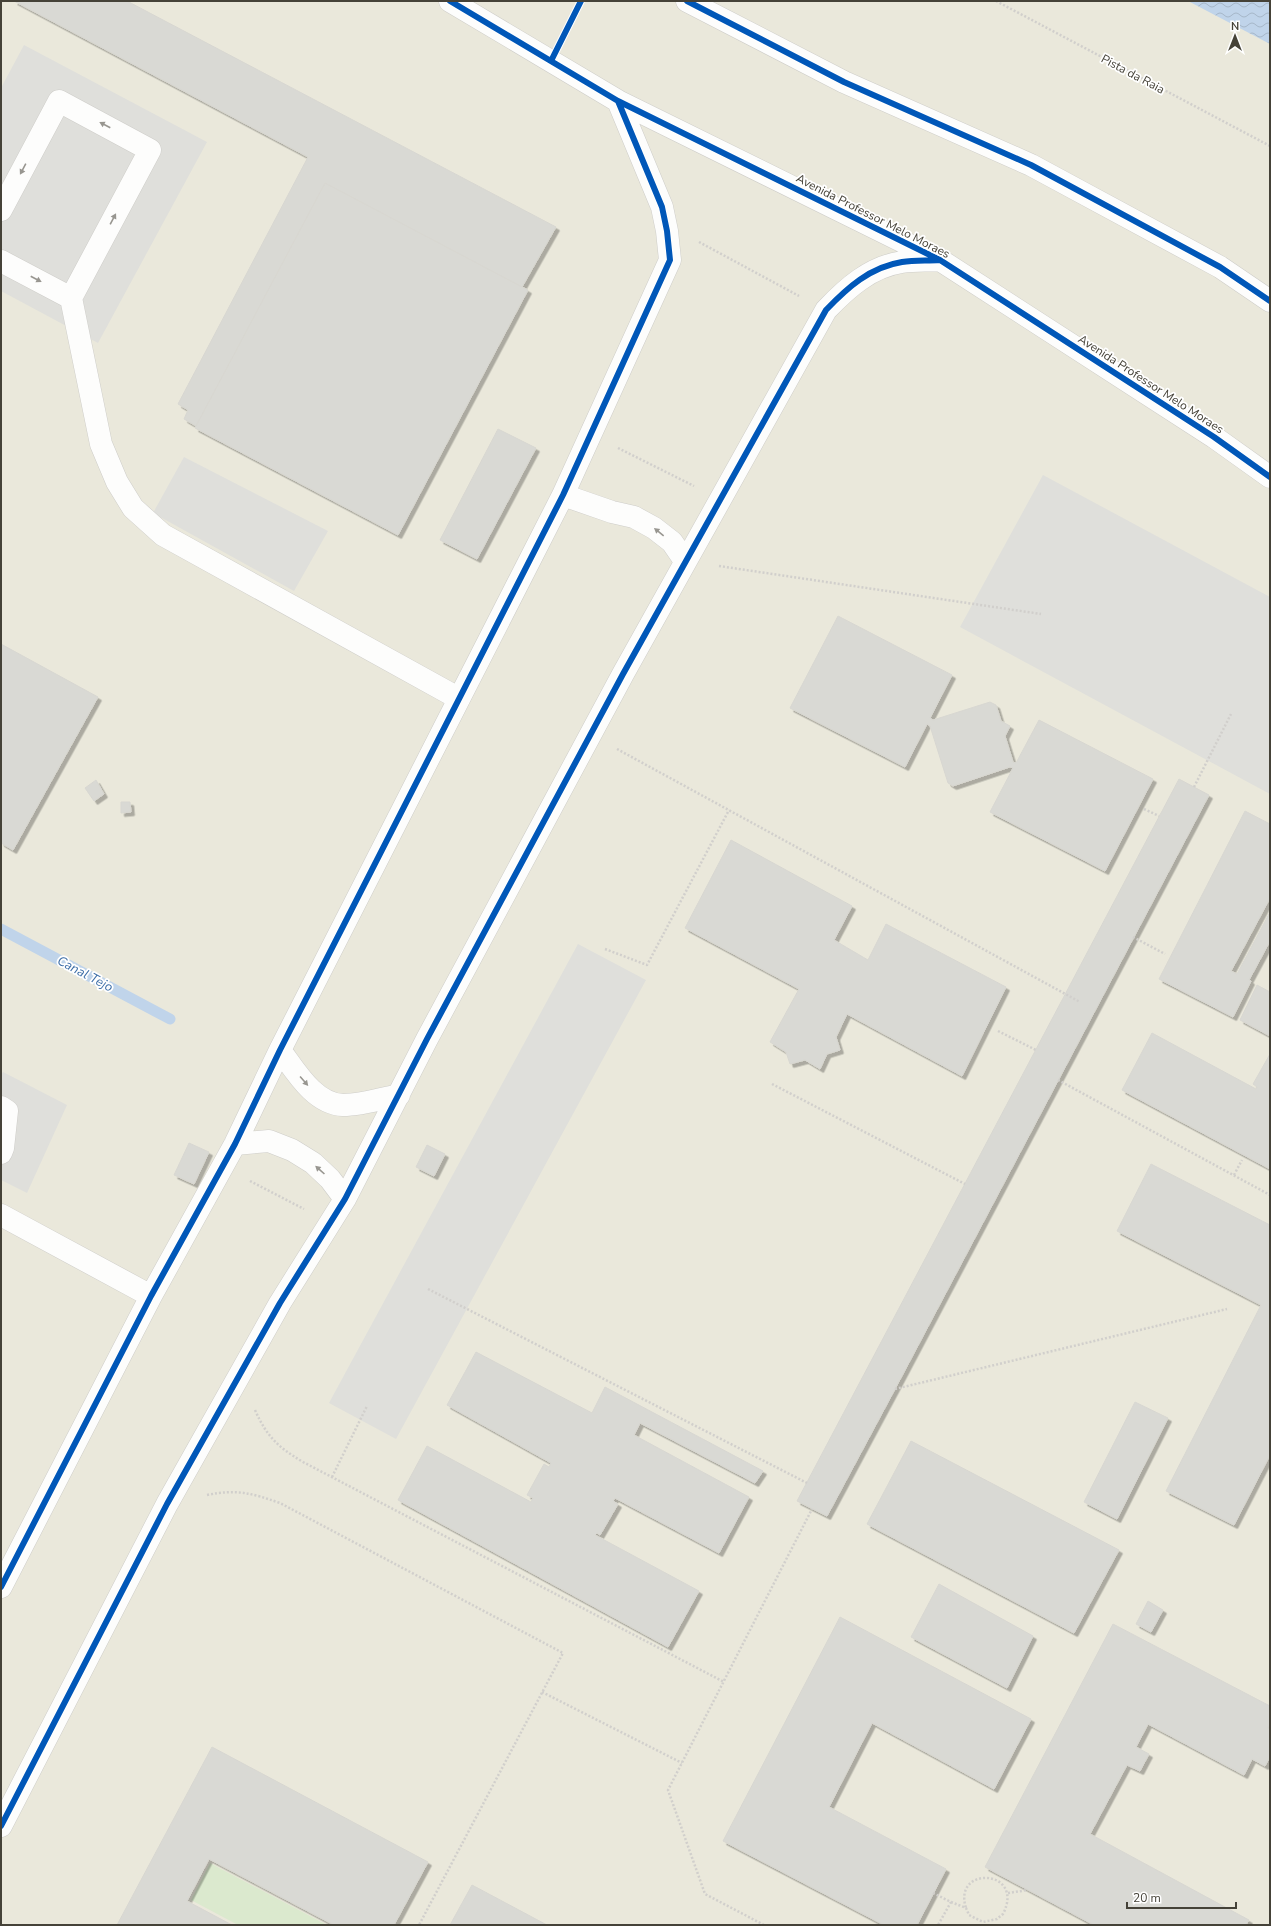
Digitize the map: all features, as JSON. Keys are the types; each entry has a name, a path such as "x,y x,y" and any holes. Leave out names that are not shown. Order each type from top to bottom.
{"street":[{"name":"Avenida Professor Melo Moraes","path":"451,1 618,101 940,260 1214,437 1270,477"},
{"path":"687,1 844,82 1030,165 1220,267 1270,301"},
{"path":"1,210 59,101 150,150 71,298 101,444 117,482 133,508 163,535 458,698"},
{"path":"1,1587 151,1296 235,1144 280,1050 458,698 563,495 670,260 662,207 618,101"},
{"path":"3,1821 167,1504 280,1303 345,1199 398,1095 590,735 685,561 826,310 844,292 868,273 902,262 940,260"},
{"path":"1,261 71,298"},
{"path":"563,495 612,512 634,517 654,528 672,542 685,561"},
{"path":"280,1050 314,1092 328,1101 343,1105 398,1095"},
{"path":"1,1106 7,1111 3,1148 1,1153"},
{"path":"235,1144 269,1141 292,1150 312,1163 330,1179 345,1199"},
{"path":"1,1215 151,1296"}],"path":[{"path":"551,61 581,1"},
{"path":"665,224 826,310"},
{"path":"590,434 720,499"},
{"path":"685,561 1041,614"},
{"path":"1194,787 1231,714"},
{"path":"590,735 1080,1002"},
{"path":"1144,809 1159,816"},
{"path":"605,950 647,964 729,810"},
{"path":"1133,937 1165,954"},
{"path":"998,1031 1036,1050"},
{"path":"1058,1080 1270,1195"},
{"path":"772,1084 965,1184"},
{"path":"1234,1175 1242,1160"},
{"path":"223,1167 330,1223"},
{"path":"428,1289 808,1483"},
{"path":"895,1390 1228,1309"},
{"path":"241,1373 263,1427 280,1448 332,1477 724,1682"},
{"path":"332,1477 367,1406"},
{"path":"167,1504 228,1491 254,1494 280,1503 563,1653 419,1925"},
{"path":"764,1925 705,1894 668,1790 812,1509"},
{"path":"542,1692 682,1763"},
{"path":"978,1878 993,1878 1004,1887 1008,1893 1007,1908 997,1919 983,1922 970,1915 966,1908 964,1894 972,1882 978,1878"},
{"path":"1008,1893 1028,1890"},
{"path":"933,1893 966,1908"},
{"path":"938,1925 951,1902"}],"shaded area":[{"path":"1,1 1270,1 1270,1925 1,1925"},
{"path":"24,45 207,142 98,343 1,291 1,88"},
{"path":"184,457 328,531 294,591 153,513"},
{"path":"1043,475 1270,597 1270,794 960,627"},
{"path":"578,944 646,980 396,1439 329,1403"},
{"path":"3,1072 67,1105 27,1193 1,1180 1,1075"}],"green space":[{"path":"210,1863 327,1925 238,1925 191,1900"}],"water":[{"path":"1188,1 1270,1 1270,44"}],"building":[{"path":"14,1 127,1 556,227 522,287 325,183 196,426 184,419 188,410 178,404 308,157"},
{"path":"325,183 528,290 398,535 195,428"},
{"path":"498,429 536,448 477,559 440,540"},
{"path":"838,616 952,675 930,718 933,720 990,702 996,705 1001,721 1010,726 1005,736 1013,762 1016,763 1039,720 1153,779 1105,871 990,812 1013,768 1010,767 953,786 948,783 930,726 927,724 905,767 790,708"},
{"path":"1,644 98,697 13,850 1,843"},
{"path":"1179,779 1209,795 895,1389 827,1516 797,1501"},
{"path":"96,780 104,794 94,801 85,788"},
{"path":"121,802 130,802 131,812 121,813"},
{"path":"1245,811 1270,824 1270,898 1231,971 1237,974 1270,912 1270,941 1249,980 1251,981 1233,1017 1159,979"},
{"path":"731,840 852,906 834,940 868,960 886,924 1006,987 962,1076 847,1014 836,1037 840,1050 827,1054 820,1069 805,1060 790,1064 786,1052 770,1042 799,989 685,928"},
{"path":"1257,985 1270,992 1270,1036 1240,1020"},
{"path":"1152,1033 1256,1089 1257,1087 1253,1084 1270,1054 1270,1169 1122,1090"},
{"path":"189,1143 209,1152 194,1184 174,1175"},
{"path":"427,1145 445,1154 434,1176 416,1167"},
{"path":"1151,1164 1270,1225 1270,1455 1234,1525 1166,1491 1261,1305 1117,1231"},
{"path":"476,1352 592,1413 605,1387 763,1471 755,1483 640,1423 634,1435 749,1497 719,1553 615,1498 613,1501 618,1504 600,1535 597,1533 595,1535 699,1591 668,1647 398,1500 427,1446 531,1502 533,1498 527,1495 544,1464 549,1467 551,1463 447,1405"},
{"path":"1135,1402 1168,1418 1117,1519 1084,1502"},
{"path":"911,1441 1119,1550 1074,1633 867,1524"},
{"path":"939,1584 1033,1636 1007,1688 911,1637"},
{"path":"1148,1601 1163,1610 1151,1632 1136,1624"},
{"path":"840,1617 1031,1719 994,1789 872,1723 829,1807 946,1869 917,1925 884,1925 723,1841"},
{"path":"1113,1624 1270,1706 1270,1724 1268,1728 1270,1729 1270,1757 1265,1766 1252,1759 1244,1775 1148,1724 1136,1747 1149,1754 1140,1771 1127,1765 1090,1834 1249,1920 1246,1925 1094,1925 985,1867"},
{"path":"212,1747 428,1862 394,1925 334,1925 209,1859 187,1901 232,1925 117,1925"},
{"path":"472,1885 547,1925 450,1925"}],"waterway":[{"name":"Canal Tejo","path":"1,929 170,1019"}],"cycle path":[{"path":"450,1 618,101 940,260 1214,437 1270,477"},
{"path":"551,61 581,1"},
{"path":"687,1 844,82 1031,165 1220,267 1270,301"},
{"path":"1,1587 151,1296 235,1144 280,1050 563,495 670,260 667,231 662,207 618,101"},
{"path":"1,1826 167,1504 280,1303 345,1199 427,1039 623,674 826,310 851,286 869,274 880,269 902,262 940,260"}]}
